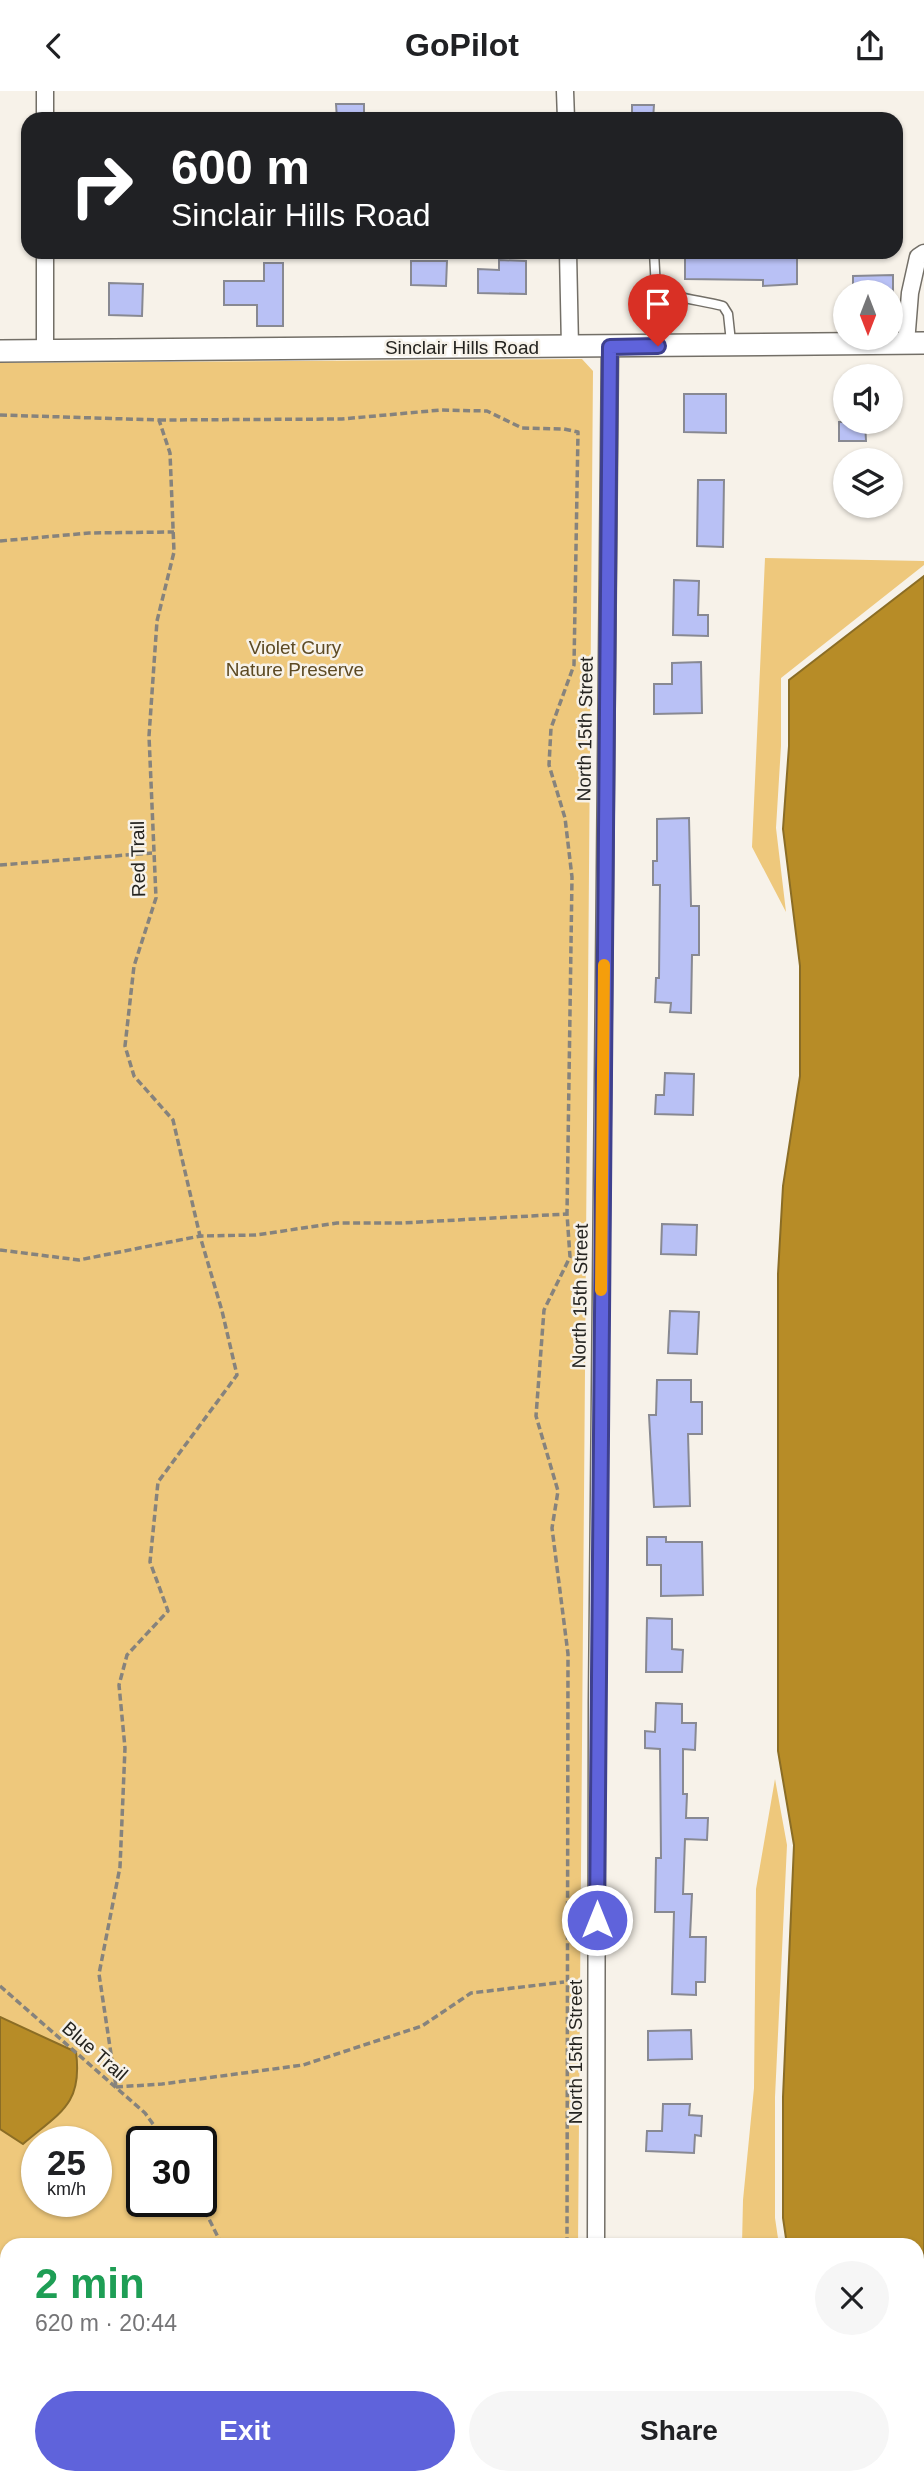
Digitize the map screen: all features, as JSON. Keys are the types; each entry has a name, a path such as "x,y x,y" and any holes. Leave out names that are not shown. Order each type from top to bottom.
{"street":[{"path":"45,91 45,112"},
{"path":"565,91 566,112"},
{"path":"915,343 909,293 918,257 924,253"},
{"path":"45,259 46,350"},
{"path":"568,259 570,347"},
{"name":"Sinclair Hills Road","path":"0,351 915,343"},
{"name":"North 15th Street","path":"596,2238 597,1703 610,347"}],"lane":[{"path":"654,259 656,289 673,297 700,299 723,306 728,314 731,345"}],"path":[{"path":"0,415 159,420 342,419 441,410 487,411 522,428 578,432 574,665 551,728 549,765 565,818 572,877 567,1214 570,1257 544,1310 536,1416 558,1490 552,1528 568,1654 568,1911 565,1982 567,2238"},
{"name":"Red Trail","path":"116,2087 99,1974 120,1867 125,1748 119,1685 127,1655 168,1611 150,1562 158,1482 237,1375 173,1120 134,1076 125,1046 134,966 156,898 149,736 157,621 174,552 170,453 159,420"},
{"path":"0,541 89,533 174,531"},
{"path":"0,865 152,853"},
{"path":"0,1250 79,1260 200,1236 256,1235 337,1223 402,1223 567,1214"},
{"path":"116,2087 162,2084 303,2065 422,2026 471,1993 565,1982"},
{"name":"Blue Trail","path":"0,1986 145,2113 154,2126"},
{"path":"208,2217 218,2238"}],"green space":[{"name":"Violet Cury Nature Preserve","path":"582,359 593,371 578,2238 0,2238 0,363"},
{"path":"765,558 924,561 924,565 781,678 781,746 776,828 786,912 752,847"},
{"path":"775,1779 787,1845 775,2097 775,2218 778,2238 742,2238 743,2200 754,2088 756,1889"}],"shaded area":[{"path":"924,576 924,2238 786,2238 783,2218 783,2097 794,1845 778,1751 778,1274 783,1186 800,1076 800,966 783,829 789,746 789,680"},
{"path":"0,2017 76,2052 77,2070 72,2096 66,2106 44,2126 21,2126 21,2143 0,2129"}],"building":[{"path":"336,104 364,104 364,112 337,112"},
{"path":"632,105 654,105 654,112 632,112"},
{"path":"685,259 797,259 797,284 763,286 763,280 685,279"},
{"path":"499,260 526,261 526,294 478,293 478,269 499,270"},
{"path":"411,261 447,261 446,286 411,285"},
{"path":"264,263 283,263 283,326 257,326 257,305 224,305 224,281 264,281"},
{"path":"893,275 893,280 853,280 853,276"},
{"path":"109,283 143,284 142,316 109,315"},
{"path":"684,394 726,394 726,433 684,432"},
{"path":"839,434 866,434 866,441 839,441"},
{"path":"698,480 724,480 723,547 697,546"},
{"path":"674,580 699,581 698,615 708,615 708,636 673,635"},
{"path":"701,662 702,713 654,714 654,684 672,684 672,663"},
{"path":"689,818 691,906 699,906 699,955 692,955 691,1013 670,1012 671,1003 655,1002 656,978 659,978 660,885 653,885 653,861 657,861 657,819"},
{"path":"665,1073 694,1074 693,1115 655,1114 656,1095 664,1095"},
{"path":"662,1224 697,1225 696,1255 661,1254"},
{"path":"670,1311 699,1312 697,1354 668,1353"},
{"path":"657,1380 691,1380 691,1402 702,1402 702,1434 688,1434 690,1506 654,1507 649,1415 656,1415"},
{"path":"647,1537 666,1537 666,1542 702,1542 703,1595 661,1596 661,1565 647,1565"},
{"path":"647,1618 672,1619 672,1649 683,1650 682,1672 646,1672"},
{"path":"656,1703 682,1704 682,1723 696,1723 695,1750 683,1749 683,1794 687,1794 686,1818 708,1818 707,1840 685,1839 683,1894 692,1894 690,1937 706,1937 705,1982 696,1982 696,1995 672,1994 674,1912 655,1912 656,1858 661,1858 660,1749 645,1748 645,1731 655,1732"},
{"path":"691,2030 692,2059 648,2060 648,2031"},
{"path":"663,2104 690,2104 689,2115 702,2116 701,2136 695,2135 694,2153 646,2151 647,2131 662,2131"}],"slow traffic":[{"path":"601,1290 604,965"}],"route":[{"path":"597,1920 610,347 658,346"}]}
